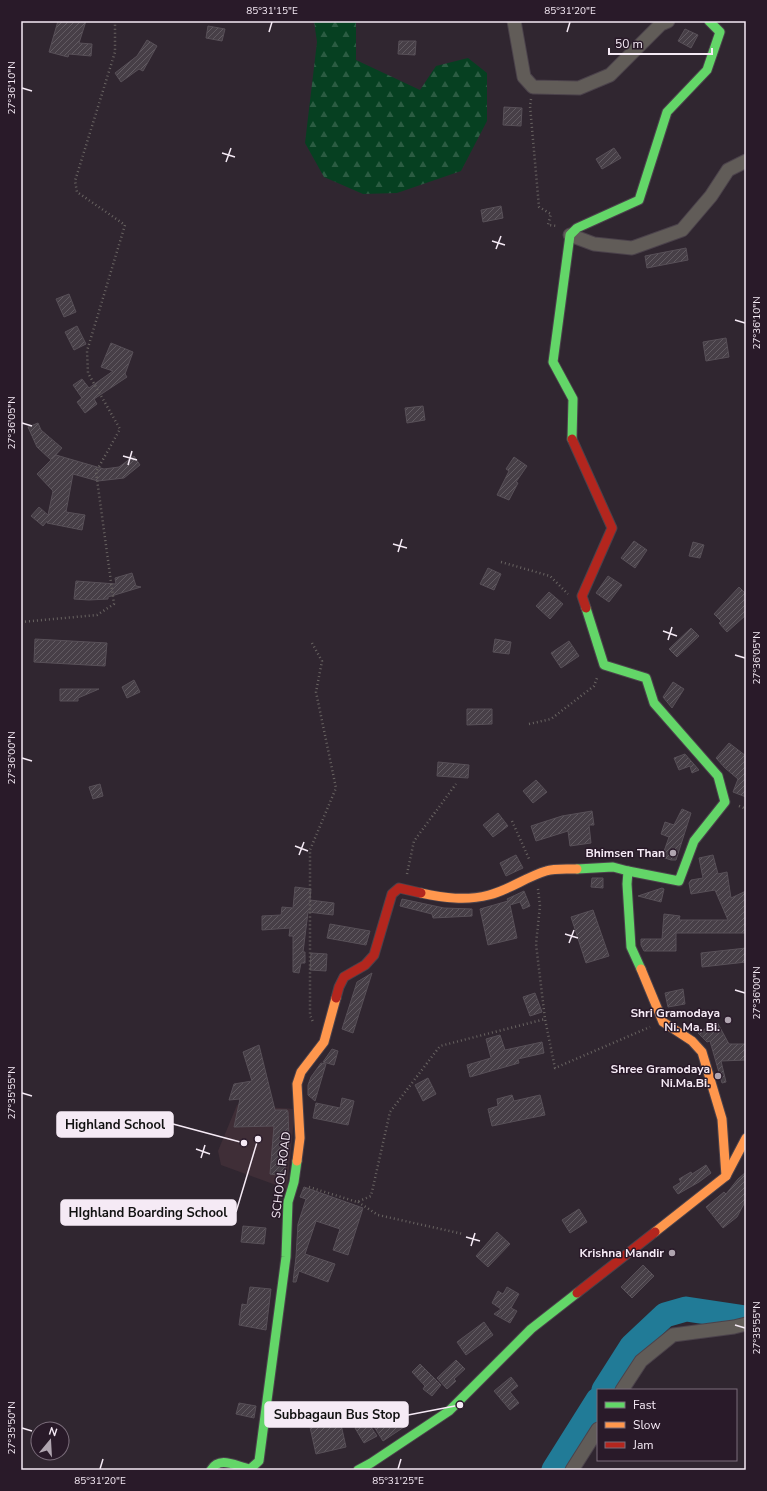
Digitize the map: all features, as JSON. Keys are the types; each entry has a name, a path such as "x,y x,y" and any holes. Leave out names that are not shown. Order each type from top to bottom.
{"street":[{"path":"514,21 524,77 533,87 579,88 610,75 661,24 668,21"},
{"path":"574,232 639,200 667,112 707,70 720,32 709,21"},
{"path":"574,232 594,244 632,248 682,230 711,196 728,170 746,161"},
{"path":"399,888 446,898 468,899 490,895 548,870 613,867 679,881 694,842 725,802 718,776 654,703 646,678 604,665 582,596 612,528 572,440 573,399 553,362 574,232"},
{"path":"628,871 627,884 630,947 663,1022 692,1041 702,1052 722,1119 726,1176"},
{"name":"SCHOOL ROAD","path":"211,1470 217,1462 223,1462 243,1469 250,1469 259,1462 286,1257 288,1202 294,1182 300,1138 297,1084 301,1072 324,1042 339,987 344,977 365,965 374,955 392,894 399,888"},
{"path":"358,1470 449,1411 531,1329 726,1176 746,1138"},
{"path":"623,1389 640,1361 673,1335 746,1324"},
{"path":"572,1470 597,1431"}],"path":[{"path":"21,622 96,615 114,604 96,472 120,429 88,373 86,350 125,225 77,192 75,181 115,52 116,21"},
{"path":"533,87 530,106 539,207 551,214 548,225 574,232"},
{"path":"501,562 550,576 572,598 582,596"},
{"path":"312,643 322,660 316,692 336,788 310,850 310,1016 324,1042"},
{"path":"529,724 551,719 594,686 604,665"},
{"path":"399,888 407,874 414,841 456,784"},
{"path":"512,821 536,874 540,906 536,944 545,1020 555,1068 663,1022"},
{"path":"357,1202 371,1196 390,1112 440,1046 545,1020"},
{"path":"294,1182 357,1202 378,1215 463,1234"}],"shaded area":[{"path":"237,1105 295,1109 287,1189 221,1165 218,1151"}],"green space":[{"path":"314,21 356,21 356,60 420,90 436,66 468,58 487,73 487,121 461,171 397,193 363,194 324,177 305,143 317,42"}],"building":[{"path":"58,21 86,21 79,43 92,44 91,56 69,54 68,57 49,52"},
{"path":"208,26 225,29 222,41 206,38"},
{"path":"685,29 698,35 691,48 678,41"},
{"path":"147,40 157,46 143,71 139,69 121,82 115,73 137,56"},
{"path":"399,41 416,41 415,55 398,54"},
{"path":"504,107 522,108 521,126 503,125"},
{"path":"614,148 621,158 602,169 596,159"},
{"path":"501,206 503,218 483,222 481,210"},
{"path":"686,248 688,260 647,268 645,256"},
{"path":"69,294 76,312 64,317 56,299"},
{"path":"77,326 86,344 74,350 65,332"},
{"path":"726,338 729,357 706,361 703,342"},
{"path":"111,343 133,352 125,374 127,377 94,399 97,404 85,413 77,402 82,398 73,385 82,379 89,388 113,371 101,367"},
{"path":"423,406 425,420 407,423 405,408"},
{"path":"38,423 41,430 62,448 52,459 56,455 104,469 119,467 134,456 140,465 124,478 98,481 73,474 66,512 85,515 82,530 47,523 47,521 43,526 31,516 39,507 48,515 53,491 37,474 51,460 37,447 28,427"},
{"path":"514,457 527,466 516,482 518,483 509,500 497,495 509,471 506,469"},
{"path":"634,541 647,550 635,568 621,558"},
{"path":"693,542 704,545 700,558 689,556"},
{"path":"488,568 501,574 494,590 480,584"},
{"path":"132,573 136,586 141,587 108,597 108,599 74,599 76,581 116,584 115,578"},
{"path":"608,576 622,585 609,602 596,593"},
{"path":"739,587 746,594 746,615 727,632 719,623 721,621 714,614"},
{"path":"549,592 563,604 550,619 536,606"},
{"path":"691,628 699,636 677,657 669,649"},
{"path":"35,639 107,643 105,666 34,662"},
{"path":"495,639 511,642 509,654 493,652"},
{"path":"569,641 579,656 561,668 551,653"},
{"path":"134,680 140,692 127,698 122,687"},
{"path":"673,682 684,689 672,708 663,697"},
{"path":"60,689 99,689 78,698 78,701 60,701"},
{"path":"467,709 492,709 492,724 467,725"},
{"path":"729,743 746,756 746,797 733,792 738,779 716,758"},
{"path":"685,754 699,770 692,773 690,766 679,770 674,758"},
{"path":"438,762 469,765 468,778 437,776"},
{"path":"536,780 547,792 533,803 523,791"},
{"path":"100,784 103,796 93,799 89,787"},
{"path":"682,809 691,813 676,860 671,860 662,857 669,837 661,834 665,822 674,825"},
{"path":"592,811 594,825 589,825 591,843 570,846 568,831 536,841 531,826 562,816"},
{"path":"498,813 508,826 493,837 483,825"},
{"path":"516,855 523,868 506,876 500,863"},
{"path":"713,855 718,874 727,872 731,898 746,891 746,933 676,933 676,951 644,951 641,945 641,939 662,939 664,914 680,916 679,920 728,920 715,890 691,894 689,883 691,880 703,878 699,858"},
{"path":"592,878 603,878 603,888 591,887"},
{"path":"295,887 311,889 310,900 334,903 333,915 308,912 303,952 305,952 305,963 301,963 299,973 293,972 293,936 289,936 290,928 262,930 262,916 281,915 282,907 293,908"},
{"path":"662,888 664,889 661,902 638,896"},
{"path":"524,891 530,906 523,909 520,902 510,905 517,938 488,945 480,909 508,901 507,899"},
{"path":"402,899 444,908 472,909 472,916 433,918 432,914 400,906"},
{"path":"593,910 609,956 586,963 571,917"},
{"path":"330,924 370,931 366,945 327,938"},
{"path":"746,948 746,962 702,967 701,953"},
{"path":"311,953 327,954 326,971 310,970"},
{"path":"372,973 353,1033 342,1029 357,982"},
{"path":"683,989 685,1004 668,1007 665,993"},
{"path":"535,993 542,1012 530,1016 523,997"},
{"path":"717,1022 729,1044 746,1044 746,1060 721,1061 726,1082 722,1083 710,1041 707,1042 698,1033"},
{"path":"500,1035 505,1050 542,1042 544,1053 518,1059 519,1063 470,1077 467,1065 491,1058 486,1039"},
{"path":"259,1045 275,1110 287,1110 288,1112 289,1138 284,1176 270,1174 274,1126 234,1127 240,1099 229,1100 234,1084 252,1081 243,1052"},
{"path":"332,1049 338,1051 334,1065 323,1062"},
{"path":"321,1063 326,1064 315,1101 308,1095 308,1085 311,1077"},
{"path":"428,1078 436,1094 423,1101 415,1085"},
{"path":"512,1095 514,1101 540,1095 545,1115 492,1126 488,1109 498,1106 497,1099"},
{"path":"342,1098 354,1101 348,1125 313,1118 316,1103 340,1108"},
{"path":"706,1165 711,1173 678,1194 673,1187 681,1182 679,1179 691,1172 692,1174"},
{"path":"746,1172 746,1200 737,1217 723,1228 706,1207 724,1192 726,1194 738,1179"},
{"path":"304,1187 363,1208 348,1255 333,1250 340,1229 316,1221 305,1254 335,1264 328,1282 299,1271 296,1282 293,1282 298,1224 306,1199 300,1197"},
{"path":"579,1209 587,1222 570,1233 562,1220"},
{"path":"243,1226 266,1228 264,1244 241,1242"},
{"path":"497,1232 510,1244 488,1267 476,1256"},
{"path":"643,1265 654,1276 632,1298 621,1287"},
{"path":"250,1287 271,1289 266,1330 239,1325 242,1304 247,1305"},
{"path":"507,1287 519,1294 511,1308 517,1311 510,1323 494,1314 501,1309 492,1303 498,1291 503,1294"},
{"path":"484,1322 493,1335 466,1355 457,1342"},
{"path":"456,1360 465,1369 454,1379 456,1381 447,1389 437,1378"},
{"path":"420,1364 441,1385 432,1396 423,1389 425,1386 412,1372"},
{"path":"511,1377 518,1386 510,1392 519,1403 510,1410 494,1391"},
{"path":"239,1403 256,1406 254,1418 236,1414"},
{"path":"395,1412 404,1427 383,1441 373,1425"},
{"path":"340,1420 346,1447 316,1454 310,1427"},
{"path":"367,1421 377,1436 364,1443 355,1428"}],"waterway":[{"path":"605,1389 632,1346 665,1315 686,1309 746,1318"},
{"path":"554,1470 597,1402"}],"traffic: fast":[{"path":"572,439 573,399 553,362 570,235 577,228 639,200 667,112 707,70 720,32 709,21"},
{"path":"586,608 604,665 646,678 654,703 718,776 725,802 694,841 679,881 628,871 627,884 631,947 641,969"},
{"path":"577,869 613,867 628,871"},
{"path":"211,1470 219,1463 229,1463 250,1469 259,1461 286,1257 288,1202 294,1182 297,1161"},
{"path":"358,1470 449,1411 531,1329 577,1293"}],"traffic: slow":[{"path":"421,893 455,898 480,897 504,890 546,871 557,869 577,869"},
{"path":"641,969 663,1022 692,1041 702,1052 722,1119 726,1176"},
{"path":"297,1161 300,1138 297,1084 301,1072 324,1042 336,998"},
{"path":"655,1232 726,1176 746,1138"}],"traffic: jam":[{"path":"572,439 612,528 582,596 586,608"},
{"path":"336,998 344,977 365,965 374,955 392,894 399,888 421,893"},
{"path":"577,1293 655,1232"}],"place":[{"name":"Bhimsen Than","path":"673,853"},
{"name":"Shri Gramodaya Ni. Ma. Bi.","path":"728,1020"},
{"name":"Shree Gramodaya Ni.Ma.Bi.","path":"718,1076"},
{"name":"HIghland Boarding School","path":"258,1139"},
{"name":"Highland School","path":"244,1143"},
{"name":"Krishna Mandir","path":"672,1253"},
{"name":"Subbagaun Bus Stop","path":"460,1405"}]}
